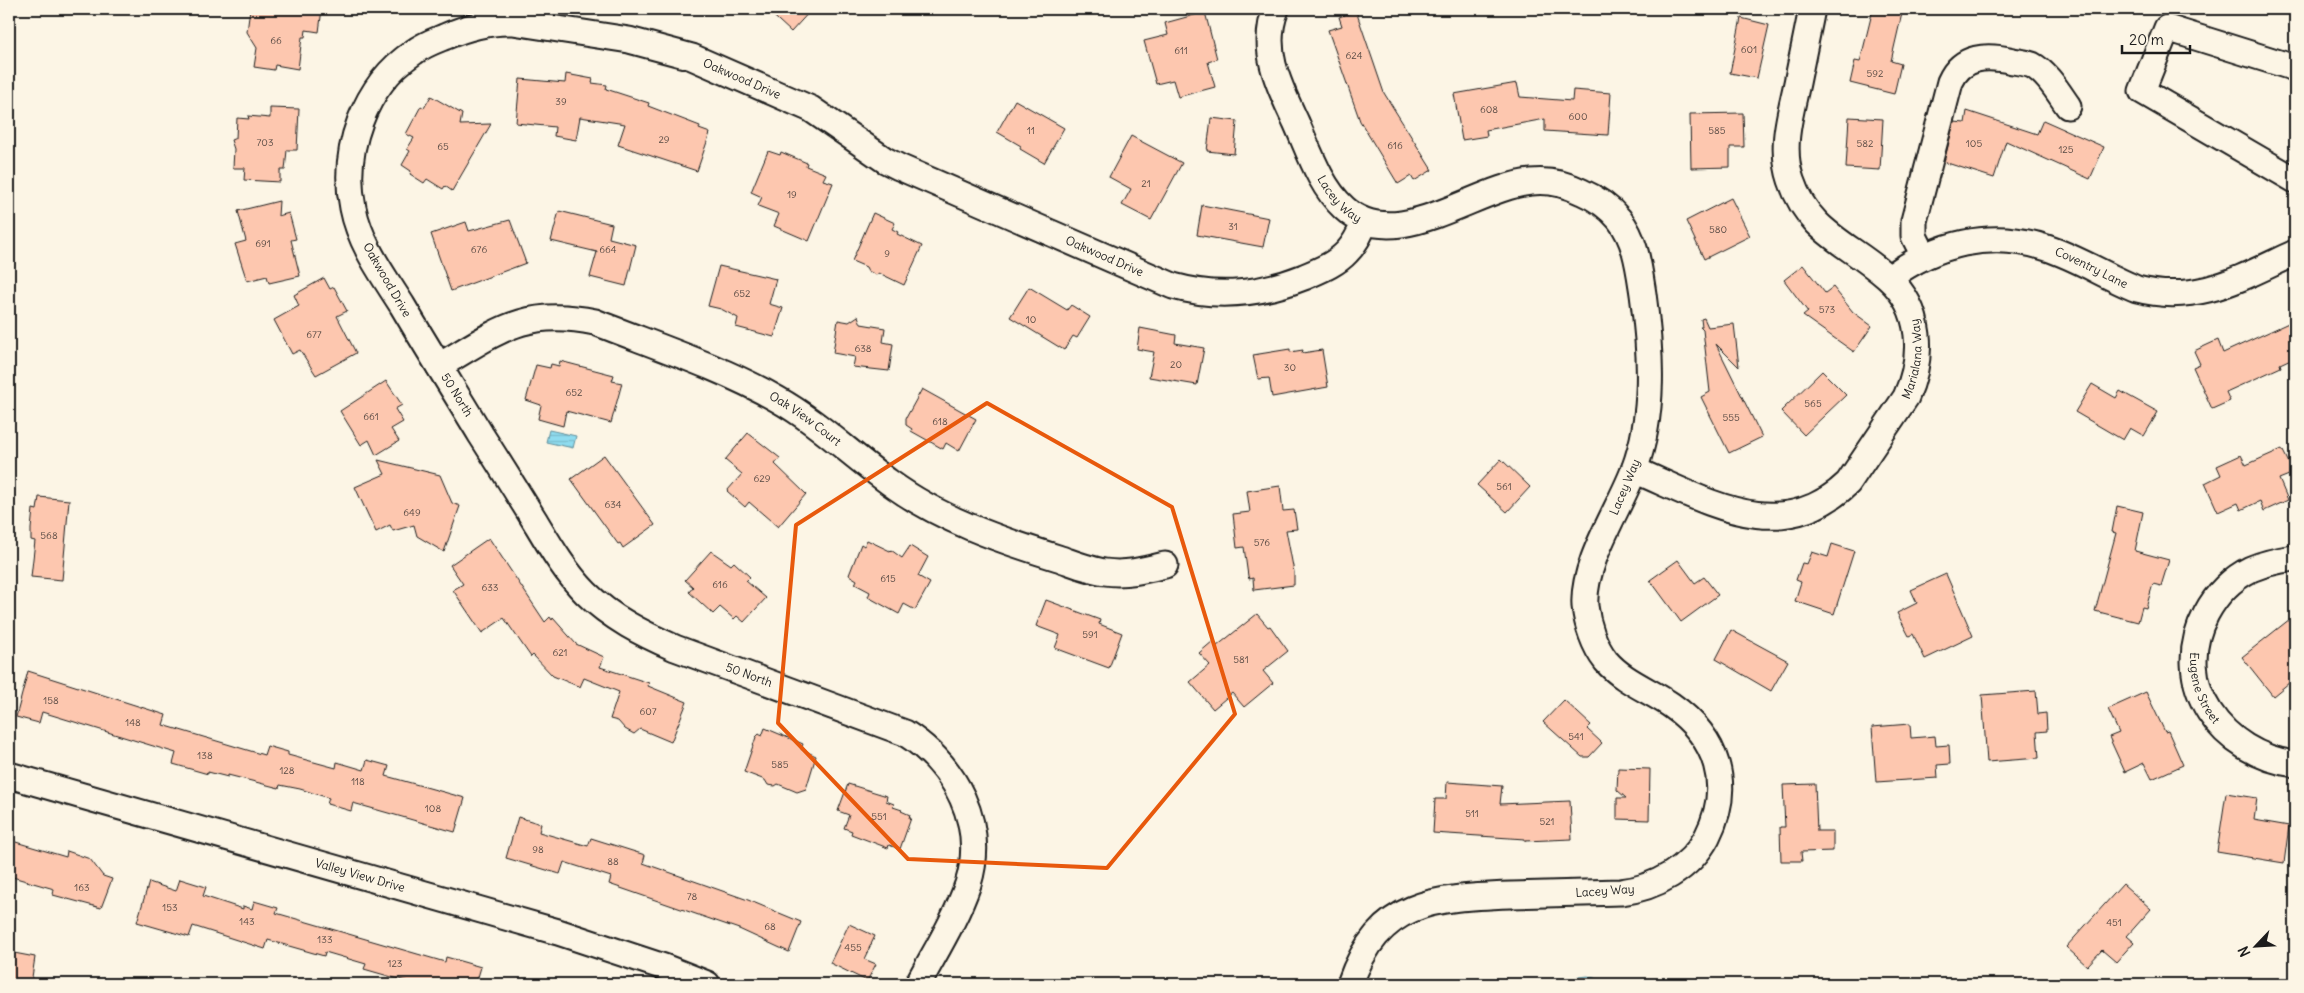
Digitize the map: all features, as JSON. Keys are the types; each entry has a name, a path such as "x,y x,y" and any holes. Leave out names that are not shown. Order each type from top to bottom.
{"street":[{"name":"Lacey Way","path":"1276,9 1270,31 1270,48 1276,78 1327,186 1343,208 1365,222 1379,225 1411,222 1446,211 1502,189 1534,181 1562,184 1593,196 1620,220 1634,246 1648,330 1649,403 1643,440 1634,470 1587,577 1585,606 1587,619 1597,645 1611,666 1624,678 1670,704 1687,717 1707,740 1717,767 1719,797 1717,814 1703,845 1678,870 1660,881 1637,890 1458,897 1426,903 1398,916 1369,946 1361,958 1350,984"},
{"name":"Marialana Way","path":"1634,470 1725,508 1752,516 1768,517 1810,509 1838,492 1860,468 1906,397 1917,367 1918,335 1914,319 1900,291 1889,278 1831,237 1822,228 1804,207 1790,175 1785,140 1812,9"},
{"name":"Oakwood Drive","path":"438,366 363,239 353,209 350,191 349,172 351,154 367,106 374,92 393,68 426,44 463,29 496,22 513,22 629,40 692,57 811,109 885,160 926,180 1173,286 1190,291 1243,294 1280,287 1336,262 1359,237 1365,222"},
{"path":"2295,68 2166,28 2142,91 2295,180"},
{"path":"1924,256 1914,236 1914,221 1950,82 1955,71 1964,64 1977,59 1998,58 2032,65 2047,78 2068,106"},
{"name":"Coventry Lane","path":"1889,278 1908,264 1924,256 1962,242 1985,239 2029,243 2065,255 2137,289 2171,295 2203,292 2219,287 2295,253"},
{"name":"Oak View Court","path":"438,366 500,330 524,321 570,318 595,322 740,380 777,399 819,426 889,482 911,497 972,528 1022,547 1104,572 1125,574 1165,564"},
{"name":"50 North","path":"438,366 558,557 586,592 603,607 640,632 675,648 905,733 923,744 943,765 952,777 962,797 970,820 973,842 972,863 962,901 918,984"},
{"name":"Eugene Street","path":"2295,558 2250,569 2223,589 2210,605 2201,624 2195,644 2194,664 2197,684 2203,702 2212,717 2224,730 2251,750 2269,758 2295,764"},
{"name":"Valley View Drive","path":"9,775 558,932 664,967 707,984"}],"highlighted area":[{"path":"987,403 1172,507 1235,714 1107,868 908,859 778,723 796,525"}],"water":[{"path":"549,430 576,436 573,448 546,442"},
{"path":"1588,976 1612,984 1542,984 1552,980"}],"building":[{"path":"250,9 322,9 319,32 306,30 305,37 302,37 298,69 275,65 274,70 254,67 257,48 247,32"},
{"path":"766,9 812,9 791,32"},
{"path":"1873,9 1903,9 1891,61 1901,64 1894,94 1850,83 1855,61 1860,62"},
{"path":"1356,11 1384,93 1432,170 1414,181 1411,176 1398,184 1360,121 1328,30 1342,26 1339,17"},
{"path":"1205,12 1217,59 1208,62 1215,87 1178,97 1173,80 1156,84 1144,41 1168,35 1165,23"},
{"path":"1741,18 1769,25 1757,78 1730,73"},
{"path":"566,74 593,79 592,83 607,85 606,89 649,103 648,106 700,126 699,129 710,133 697,171 618,145 625,124 580,117 576,140 554,136 555,127 516,123 520,79 565,83"},
{"path":"1517,83 1520,97 1572,101 1573,90 1611,93 1608,135 1545,131 1545,119 1486,130 1487,136 1462,140 1454,94"},
{"path":"431,96 462,114 460,125 491,124 452,191 445,186 443,189 427,179 424,183 410,174 411,171 402,165 410,151 407,149 414,138 406,134 421,106 424,108"},
{"path":"1015,100 1064,128 1044,163 1020,149 1021,146 997,132"},
{"path":"270,108 299,109 297,150 287,150 285,170 280,170 280,182 244,180 245,168 233,168 234,149 231,140 236,138 237,118 249,119 248,116 270,118"},
{"path":"1967,111 2037,134 2043,120 2104,147 2090,179 2006,141 1994,178 1944,162 1954,122 1965,123"},
{"path":"1743,113 1744,147 1730,147 1730,167 1691,168 1690,114"},
{"path":"1849,117 1883,119 1880,170 1846,168"},
{"path":"1211,118 1237,121 1234,154 1207,151"},
{"path":"1131,136 1182,163 1151,220 1122,205 1131,189 1109,177"},
{"path":"768,151 780,155 781,152 807,163 806,166 826,174 823,180 833,183 809,241 774,226 779,214 758,206 762,197 751,192"},
{"path":"1731,198 1750,236 1704,259 1686,221"},
{"path":"279,201 278,216 289,213 296,239 291,240 300,276 269,283 267,276 247,281 235,244 246,241 238,211"},
{"path":"1202,205 1269,218 1263,247 1197,235"},
{"path":"559,211 612,224 609,238 636,245 626,286 590,277 597,252 551,241"},
{"path":"873,213 895,223 892,229 898,232 897,234 922,246 904,285 879,273 876,275 868,271 866,267 852,261"},
{"path":"510,220 526,263 451,291 431,234 466,222 469,231"},
{"path":"1803,265 1825,293 1833,287 1853,312 1872,326 1854,352 1803,316 1808,312 1784,280"},
{"path":"719,266 776,279 769,304 783,308 774,337 736,327 738,318 721,309 708,306"},
{"path":"324,278 330,289 334,287 347,311 337,316 356,353 316,375 300,350 292,354 274,320 299,306 294,295"},
{"path":"1029,287 1067,310 1071,305 1090,317 1077,338 1073,336 1064,350 1010,317"},
{"path":"858,316 861,324 885,328 883,342 893,344 889,371 853,367 855,357 833,353 838,320 849,322"},
{"path":"1704,318 1708,327 1734,324 1739,367 1716,344 1762,437 1729,453 1701,397 1710,392 1703,330 1700,327 1702,327 1701,319"},
{"path":"2295,320 2295,357 2280,364 2281,367 2226,392 2230,401 2212,409 2193,367 2200,364 2194,351 2218,340 2223,353"},
{"path":"1140,328 1176,335 1175,343 1204,348 1197,385 1149,377 1154,352 1137,349"},
{"path":"1290,349 1290,352 1303,350 1302,353 1322,350 1328,387 1272,397 1269,378 1258,379 1253,355"},
{"path":"560,361 614,375 612,381 622,383 611,423 566,411 563,426 538,419 541,405 526,400 536,365 550,368 551,364 559,366"},
{"path":"1822,371 1846,395 1804,435 1781,411"},
{"path":"386,381 402,405 395,409 403,422 391,429 399,441 376,455 369,440 361,445 340,411"},
{"path":"2092,384 2116,398 2120,391 2158,412 2144,436 2130,428 2123,440 2075,412"},
{"path":"922,389 976,419 959,451 946,443 943,449 911,431 912,429 906,425 906,418"},
{"path":"748,433 780,458 775,464 806,494 778,527 749,502 745,507 727,491 742,474 725,460"},
{"path":"2282,449 2294,473 2279,479 2288,500 2264,511 2260,501 2241,510 2238,503 2218,512 2205,483 2221,475 2217,466 2241,455 2246,465"},
{"path":"604,455 655,525 623,548 620,543 618,544 571,479"},
{"path":"1501,459 1530,487 1507,512 1477,485"},
{"path":"378,460 440,475 452,503 460,506 444,552 417,536 414,525 393,531 390,525 376,532 355,487 385,474"},
{"path":"1280,486 1283,511 1294,510 1297,529 1286,530 1294,572 1294,585 1254,590 1253,578 1249,579 1248,576 1244,547 1237,548 1233,514 1250,512 1247,491"},
{"path":"39,497 69,500 62,580 31,577 35,541 31,540 33,509 37,510"},
{"path":"2117,506 2143,512 2135,551 2169,560 2161,586 2153,584 2146,608 2142,607 2138,622 2095,611 2116,533 2112,532"},
{"path":"489,538 545,622 550,617 552,620 553,618 576,644 604,657 600,667 649,683 648,686 687,702 671,742 640,729 634,734 625,729 618,721 610,719 619,692 584,678 580,687 553,676 533,655 531,657 504,618 482,633 453,590 463,584 450,565"},
{"path":"867,540 891,550 902,558 910,546 928,557 918,576 930,583 915,610 904,604 899,614 868,597 870,592 855,584 857,580 849,575 861,544 864,546"},
{"path":"1832,544 1854,551 1834,614 1795,601 1801,582 1796,580 1802,563 1807,564 1812,552 1828,557"},
{"path":"711,551 731,565 734,562 750,577 746,581 766,598 744,622 737,616 734,619 720,607 713,614 689,592 693,587 685,580"},
{"path":"1678,560 1695,583 1704,577 1718,595 1681,622 1650,580"},
{"path":"1946,574 1973,636 1925,659 1913,634 1909,636 1897,613 1917,603 1911,590"},
{"path":"1046,600 1100,620 1099,624 1122,633 1109,668 1055,648 1060,635 1036,626"},
{"path":"1257,614 1268,627 1270,626 1288,651 1263,671 1273,683 1244,707 1232,693 1213,709 1190,682 1210,665 1199,653 1213,641 1217,646"},
{"path":"2295,615 2295,678 2273,696 2242,657"},
{"path":"1731,630 1788,661 1771,691 1716,659"},
{"path":"28,671 166,715 163,725 264,755 267,746 288,752 288,755 336,768 337,762 364,770 367,760 389,766 386,776 465,798 455,832 353,803 351,811 327,804 329,798 300,789 280,785 279,788 228,775 228,777 208,772 208,774 173,764 176,753 42,712 39,723 16,717"},
{"path":"2036,691 2038,714 2046,713 2047,731 2037,732 2039,758 1987,762 1982,695"},
{"path":"2146,692 2165,732 2168,731 2183,765 2152,779 2144,763 2125,772 2109,737 2119,733 2108,709"},
{"path":"1564,700 1591,725 1587,729 1602,743 1589,757 1582,757 1543,722"},
{"path":"1910,724 1911,738 1935,736 1936,746 1949,745 1950,764 1937,765 1938,778 1876,782 1872,727"},
{"path":"765,728 803,744 801,749 816,756 806,789 797,792 778,784 775,786 768,785 765,780 744,772 756,737 759,734 762,736"},
{"path":"1618,768 1650,769 1649,820 1617,819 1617,798 1626,798 1617,790"},
{"path":"1447,782 1502,786 1500,804 1570,801 1572,839 1525,841 1525,839 1433,833 1435,799 1446,799"},
{"path":"848,784 887,796 886,801 894,804 893,807 910,815 909,818 911,818 900,849 889,845 888,848 851,834 852,831 844,828 849,815 838,811"},
{"path":"1815,784 1817,831 1833,831 1833,851 1801,852 1802,861 1781,861 1780,827 1785,827 1783,785"},
{"path":"2226,793 2257,798 2254,820 2289,826 2284,863 2217,852"},
{"path":"518,817 541,824 539,832 588,846 591,838 645,855 643,863 748,900 801,922 789,952 739,929 609,884 611,877 564,862 560,874 506,858"},
{"path":"9,840 66,857 67,851 90,859 103,876 112,879 101,908 53,895 54,889 9,876"},
{"path":"180,879 206,887 203,896 243,909 243,906 252,909 254,901 278,908 276,913 445,962 446,957 481,967 476,984 416,984 364,969 366,964 325,952 324,956 268,940 265,949 193,926 189,937 137,922 149,882 176,891"},
{"path":"2123,884 2151,909 2127,936 2134,942 2116,962 2102,950 2087,966 2066,947"},
{"path":"849,924 875,936 864,959 876,964 867,981 830,963"},
{"path":"9,952 35,957 31,984 9,984"}]}
